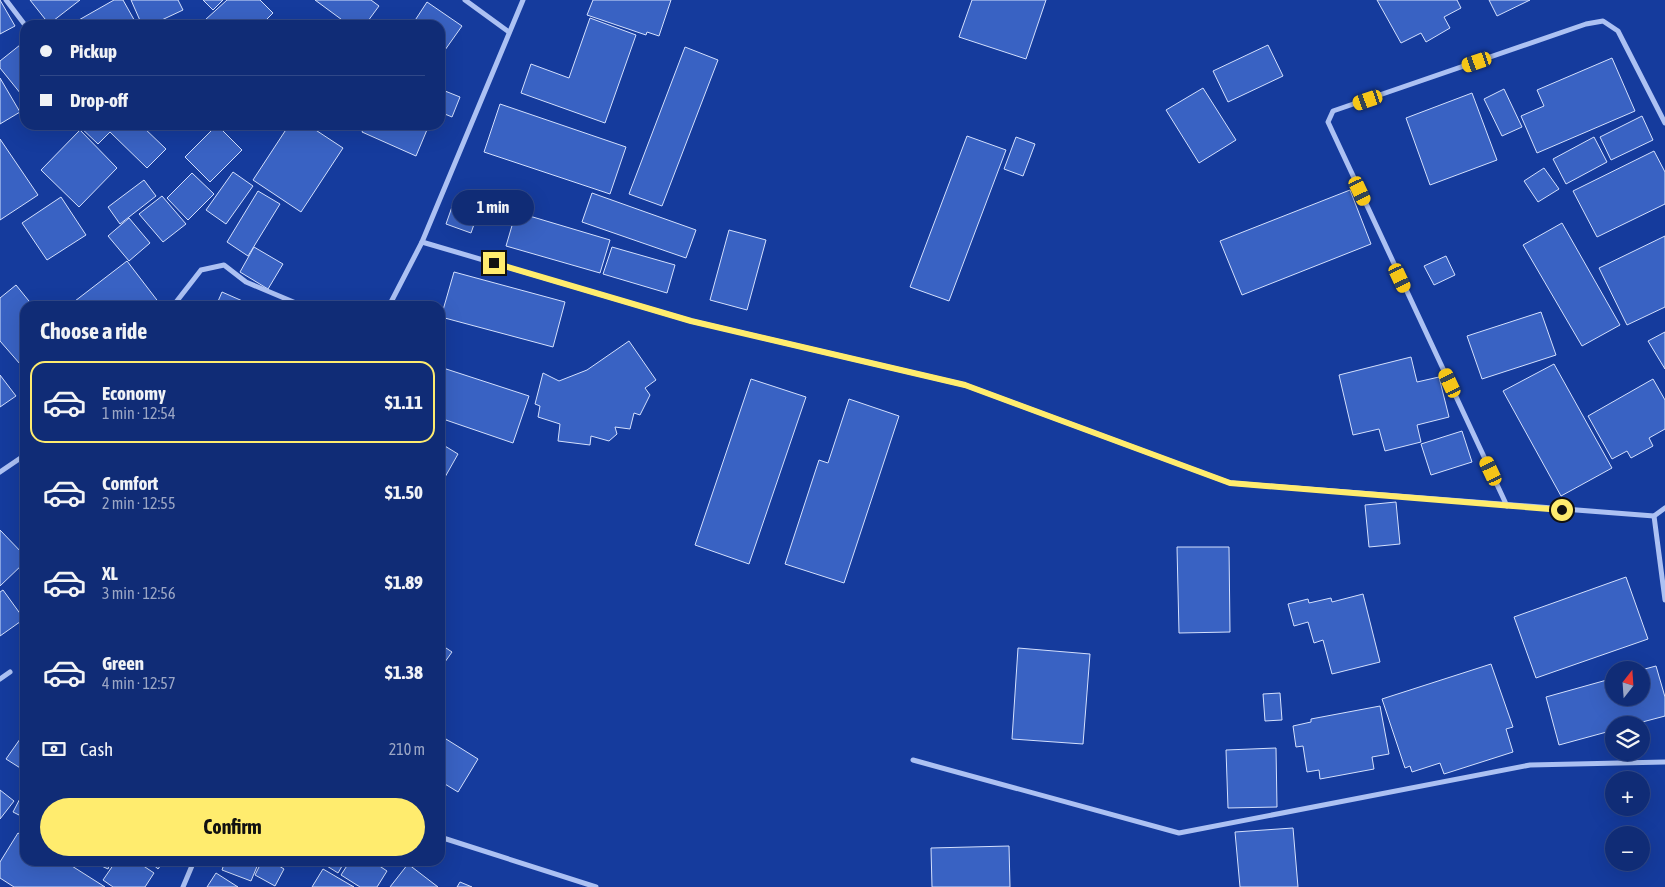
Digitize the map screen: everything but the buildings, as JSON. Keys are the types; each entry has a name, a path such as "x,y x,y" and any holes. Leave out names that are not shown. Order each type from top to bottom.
{"street":[{"path":"6,0 21,20"},
{"path":"465,0 509,32"},
{"path":"392,301 422,242 522,0"},
{"path":"1507,506 1328,122 1333,111 1586,24 1603,21 1618,31 1665,123"},
{"path":"422,242 691,321 965,385 1230,483 1654,516 1665,508"},
{"path":"177,301 201,270 224,265 246,282 291,301"},
{"path":"0,472 20,458"},
{"path":"1654,516 1665,600"},
{"path":"0,679 10,672"},
{"path":"913,760 1179,833 1530,765 1665,762"},
{"path":"445,840 596,887"},
{"path":"183,887 192,866"}],"route":[{"path":"494,263 691,321 965,385 1230,483 1562,510"}]}
